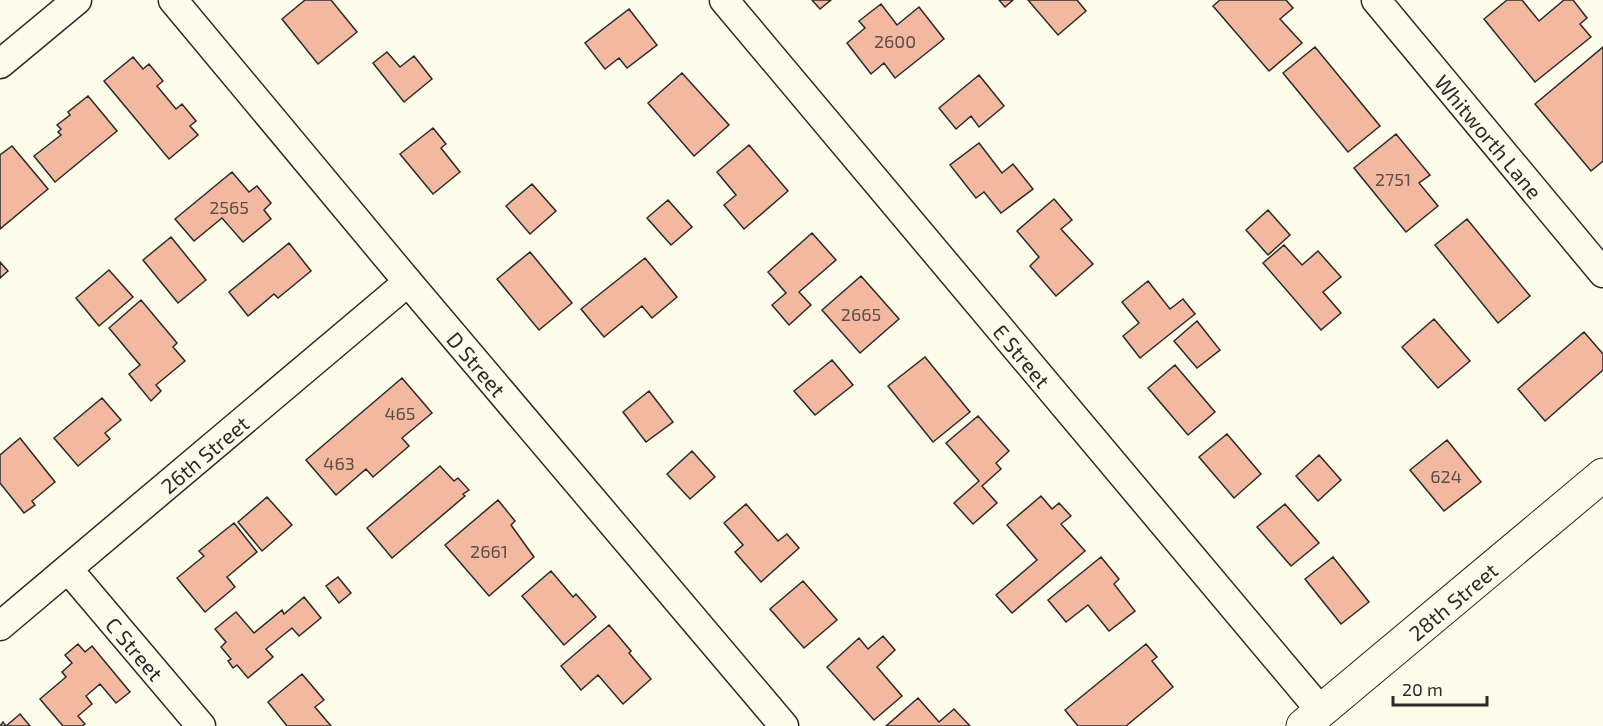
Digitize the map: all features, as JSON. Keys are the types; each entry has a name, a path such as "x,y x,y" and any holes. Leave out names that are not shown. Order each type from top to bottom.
{"main road":[{"name":"28th Street","path":"1312,719 1603,476"}],"street":[{"path":"0,64 77,0"},
{"name":"D Street","path":"173,0 784,726"},
{"name":"E Street","path":"724,0 1312,719"},
{"name":"Whitworth Lane","path":"1376,0 1603,273"},
{"name":"26th Street","path":"0,626 408,282"},
{"name":"C Street","path":"68,568 201,726"}],"building":[{"path":"305,0 331,0 357,32 318,64 282,19"},
{"path":"812,0 831,0 820,9"},
{"path":"999,0 1013,0 1005,7"},
{"path":"1028,0 1077,0 1086,11 1058,35"},
{"path":"1220,0 1286,0 1293,8 1280,19 1302,43 1269,71 1213,6"},
{"path":"1507,0 1522,0 1539,21 1564,0 1573,0 1587,18 1580,24 1591,37 1535,82 1484,19"},
{"path":"881,4 897,25 919,7 944,39 895,78 884,63 871,74 847,43 865,28 859,21"},
{"path":"629,9 657,45 627,68 619,58 605,69 585,43"},
{"path":"1315,47 1380,126 1348,152 1283,73"},
{"path":"1603,47 1603,161 1591,171 1535,104"},
{"path":"387,52 400,67 414,56 432,79 404,102 373,63"},
{"path":"133,57 143,69 149,64 163,81 157,86 176,109 182,104 196,121 190,126 198,135 169,159 104,81"},
{"path":"682,73 729,125 694,156 648,103"},
{"path":"979,75 1004,106 979,127 971,116 956,129 939,108"},
{"path":"88,96 117,131 55,182 34,156 61,135 58,132 61,129 57,125 70,115 68,112"},
{"path":"433,128 446,144 441,148 460,172 433,194 400,154"},
{"path":"1396,134 1430,175 1419,183 1438,206 1406,232 1354,168"},
{"path":"979,143 1002,173 1013,164 1033,189 1001,213 984,192 976,198 950,165"},
{"path":"749,145 788,191 744,229 724,205 736,195 717,172"},
{"path":"12,146 48,189 0,229 0,155"},
{"path":"232,172 249,192 257,186 271,203 264,210 271,219 243,242 222,218 194,241 175,219"},
{"path":"532,184 556,211 530,234 506,206"},
{"path":"1054,199 1072,220 1061,229 1093,264 1056,296 1030,266 1039,257 1017,231"},
{"path":"668,200 692,227 671,245 647,218"},
{"path":"1268,210 1290,235 1268,255 1246,230"},
{"path":"1467,219 1530,296 1498,323 1435,245"},
{"path":"812,233 836,260 799,292 811,305 789,325 772,305 786,293 768,272"},
{"path":"171,237 206,280 178,303 143,260"},
{"path":"289,243 311,271 278,298 274,294 248,316 229,292"},
{"path":"1284,245 1302,265 1318,251 1341,277 1323,292 1341,313 1321,330 1263,263"},
{"path":"530,252 572,303 539,330 497,279"},
{"path":"645,258 677,297 652,318 642,306 604,337 581,309"},
{"path":"0,262 8,271 0,278"},
{"path":"109,270 133,297 99,326 76,298"},
{"path":"861,276 899,319 860,353 822,310"},
{"path":"1148,281 1170,309 1183,299 1195,314 1140,358 1123,336 1139,323 1122,302"},
{"path":"141,300 177,343 173,347 185,361 156,385 161,391 151,401 129,374 140,365 109,328"},
{"path":"1434,319 1470,361 1438,388 1402,347"},
{"path":"1197,321 1220,350 1197,368 1174,341"},
{"path":"1584,332 1603,354 1603,370 1545,421 1518,389"},
{"path":"925,357 970,412 933,442 888,386"},
{"path":"832,360 853,385 815,415 794,391"},
{"path":"1175,365 1215,412 1188,435 1148,388"},
{"path":"402,378 432,413 402,438 409,446 373,477 366,469 336,495 306,460"},
{"path":"649,391 673,422 646,442 623,412"},
{"path":"102,398 121,420 105,433 110,439 78,466 54,438"},
{"path":"978,416 1009,451 996,463 1001,469 982,486 997,503 973,524 954,503 979,481 946,443"},
{"path":"1227,434 1261,474 1234,498 1199,457"},
{"path":"20,438 55,482 32,501 35,505 24,513 0,483 0,455"},
{"path":"1447,440 1481,482 1444,511 1410,470"},
{"path":"692,451 715,477 690,499 667,474"},
{"path":"1319,455 1341,480 1318,501 1296,476"},
{"path":"440,466 454,481 458,478 469,490 463,494 465,496 392,558 367,528"},
{"path":"1041,496 1052,509 1059,503 1071,516 1061,524 1085,551 1012,613 996,595 1037,560 1007,525"},
{"path":"267,497 292,525 262,551 238,522"},
{"path":"498,500 515,521 511,525 534,557 489,596 445,545"},
{"path":"746,504 778,541 787,534 799,548 761,582 735,552 743,545 724,523"},
{"path":"1285,504 1319,543 1291,566 1257,527"},
{"path":"234,523 257,552 227,577 235,587 205,612 177,578 204,556 199,551"},
{"path":"1101,557 1119,579 1114,584 1135,611 1109,631 1088,605 1066,622 1048,600"},
{"path":"1333,557 1369,602 1341,624 1305,579"},
{"path":"551,571 573,597 576,594 596,617 564,645 522,596"},
{"path":"338,577 351,593 339,603 326,586"},
{"path":"803,581 837,620 804,648 770,609"},
{"path":"304,597 321,618 299,636 292,628 266,649 273,657 248,678 237,665 233,668 228,661 231,659 221,647 226,642 215,629 236,612 254,633 282,610 284,614"},
{"path":"609,625 651,679 623,704 598,675 581,690 561,666"},
{"path":"883,636 895,650 877,667 902,696 874,720 827,667 859,638 868,649"},
{"path":"78,644 85,652 92,646 130,692 116,703 100,684 86,696 92,704 78,716 85,724 63,726 40,699 66,677 62,672 72,663 65,655"},
{"path":"1146,644 1157,657 1152,661 1173,687 1126,726 1078,726 1065,710"},
{"path":"302,674 324,700 315,707 331,726 287,726 268,702"},
{"path":"918,698 939,722 954,709 970,726 886,726"},
{"path":"20,714 30,726 6,726"}]}
